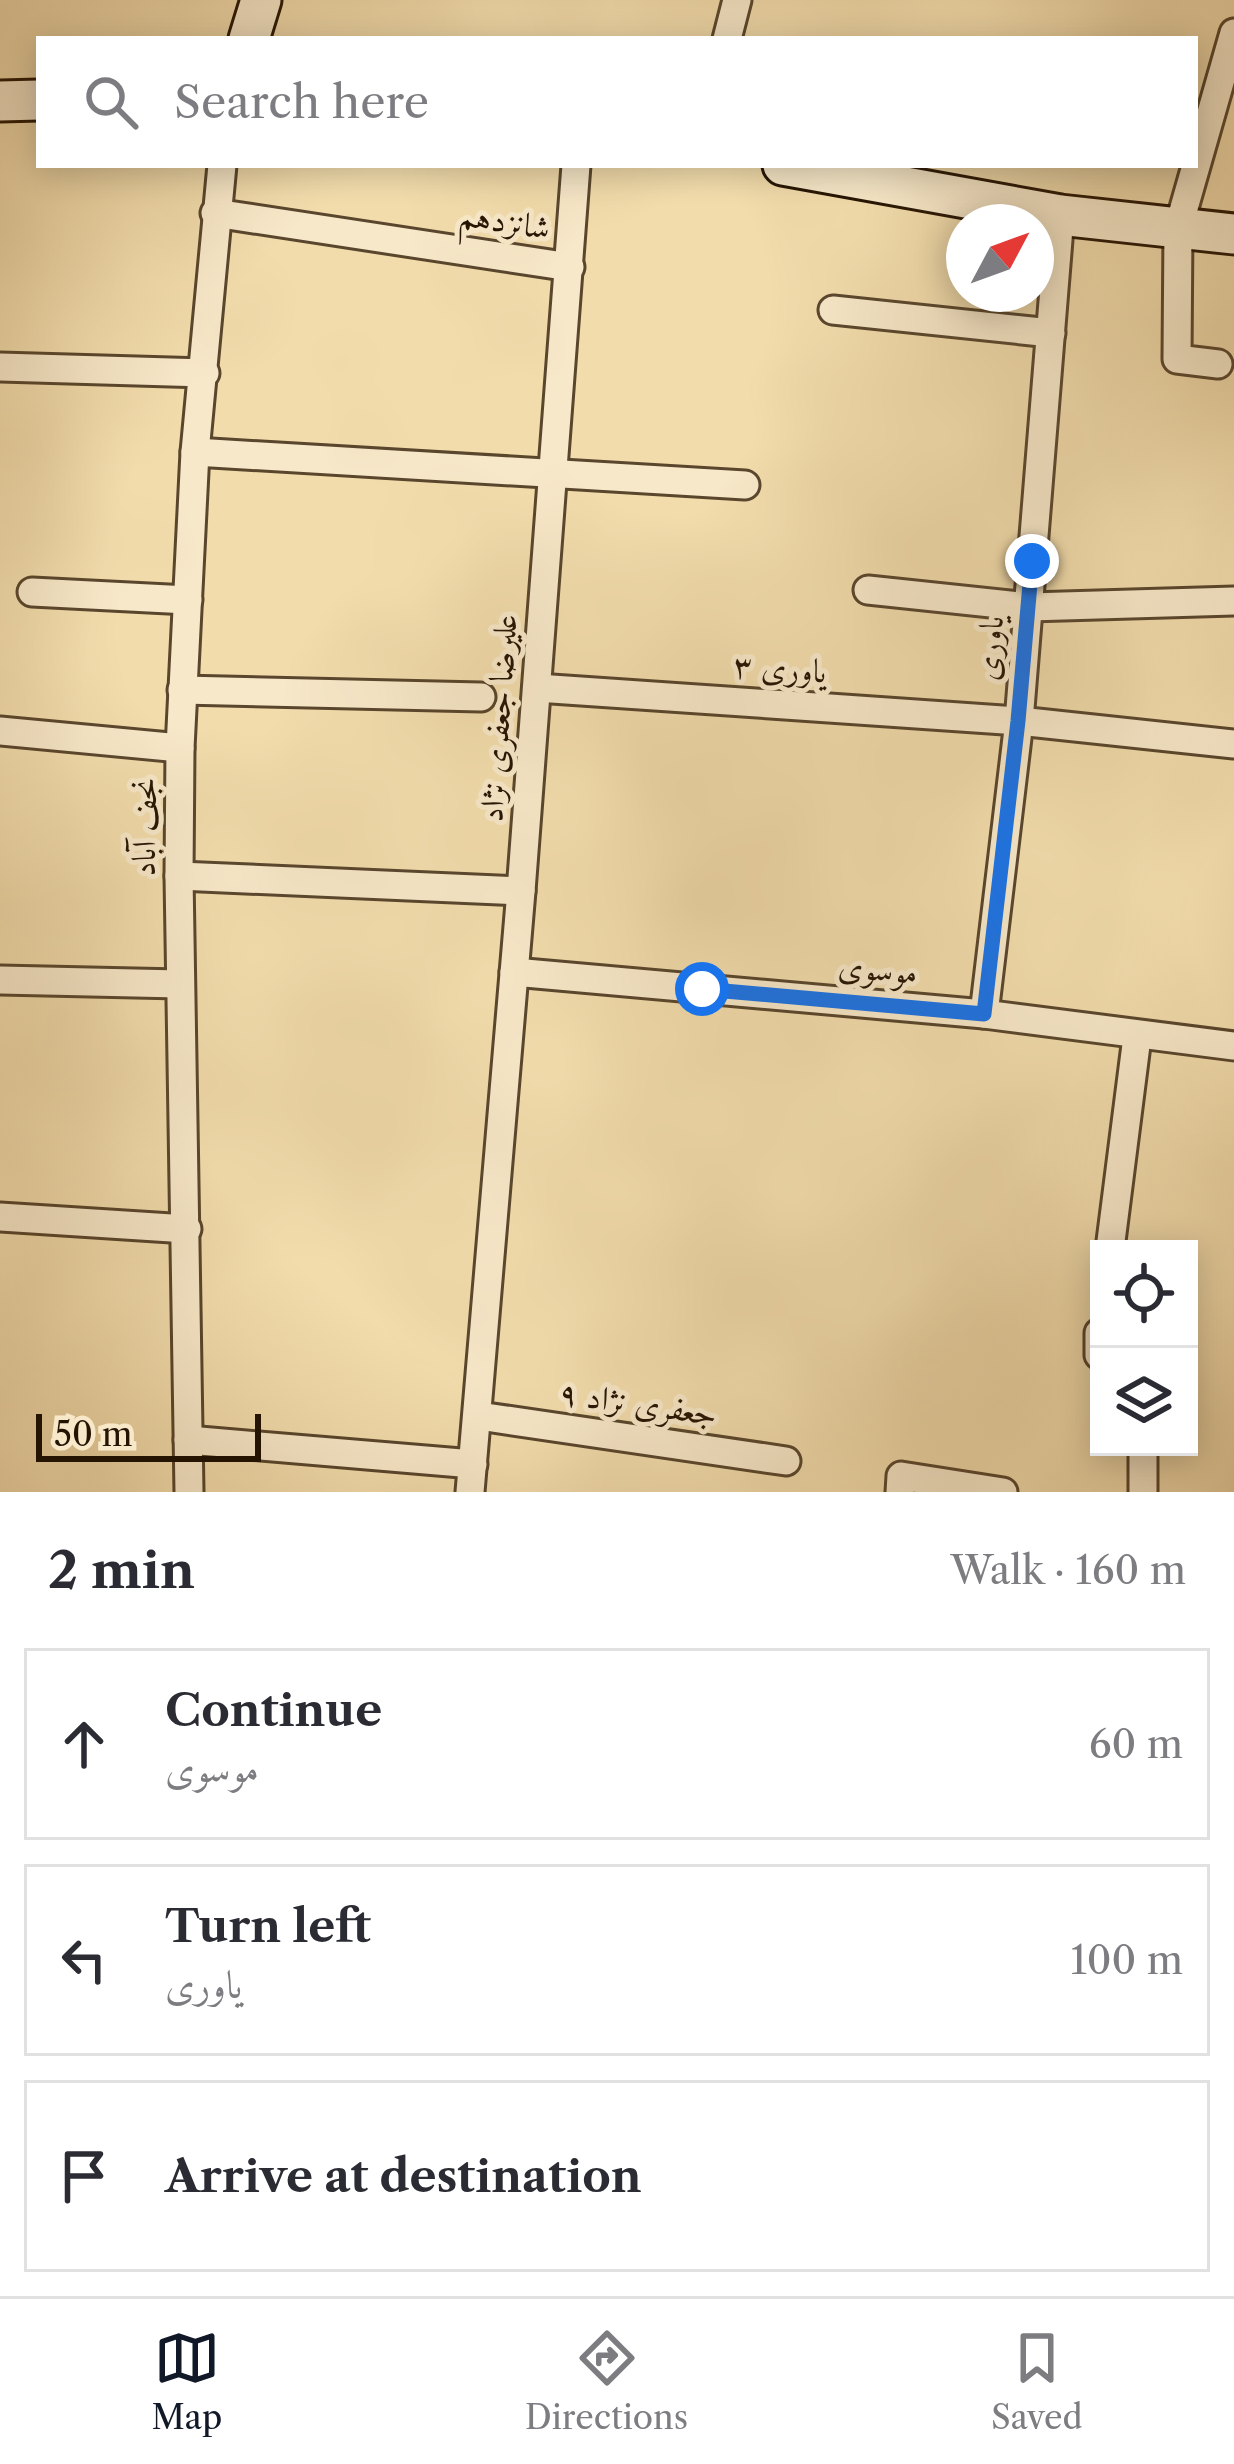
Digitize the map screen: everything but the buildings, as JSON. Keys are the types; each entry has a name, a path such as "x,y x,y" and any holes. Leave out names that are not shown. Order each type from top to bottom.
{"main road":[{"path":"250,36 261,0"},
{"path":"0,101 36,100"},
{"path":"800,168 1060,215 1234,234"}],"street":[{"path":"728,36 737,0"},
{"path":"1198,128 1208,78 1234,34"},
{"name":"علیرضا جعفری نژاد","path":"472,1478 576,168"},
{"path":"1190,168 1178,229 1177,359 1218,364"},
{"name":"نجف آباد","path":"189,1492 178,876 182,690 218,170"},
{"name":"شانزدهم","path":"215,213 570,267"},
{"name":"یاوری","path":"984,1014 1029,607 1060,215"},
{"path":"833,310 1051,333"},
{"path":"0,367 205,373"},
{"path":"195,452 746,485"},
{"path":"868,590 1029,607 1234,602"},
{"path":"32,592 188,600"},
{"name":"یاوری ۳","path":"537,688 1018,721 1234,744"},
{"path":"182,690 481,697"},
{"path":"0,731 181,748"},
{"path":"178,876 521,892"},
{"name":"موسوی","path":"514,972 984,1014 1234,1046"},
{"path":"0,980 180,984"},
{"path":"1111,1240 1137,1036"},
{"path":"0,1217 187,1229"},
{"name":"جعفری نژاد ۹","path":"479,1416 786,1461"},
{"path":"188,1440 472,1478"},
{"path":"1143,1456 1143,1492"},
{"path":"900,1492 901,1477 1003,1492"}],"route":[{"path":"702,989 984,1014 1032,561"}]}
